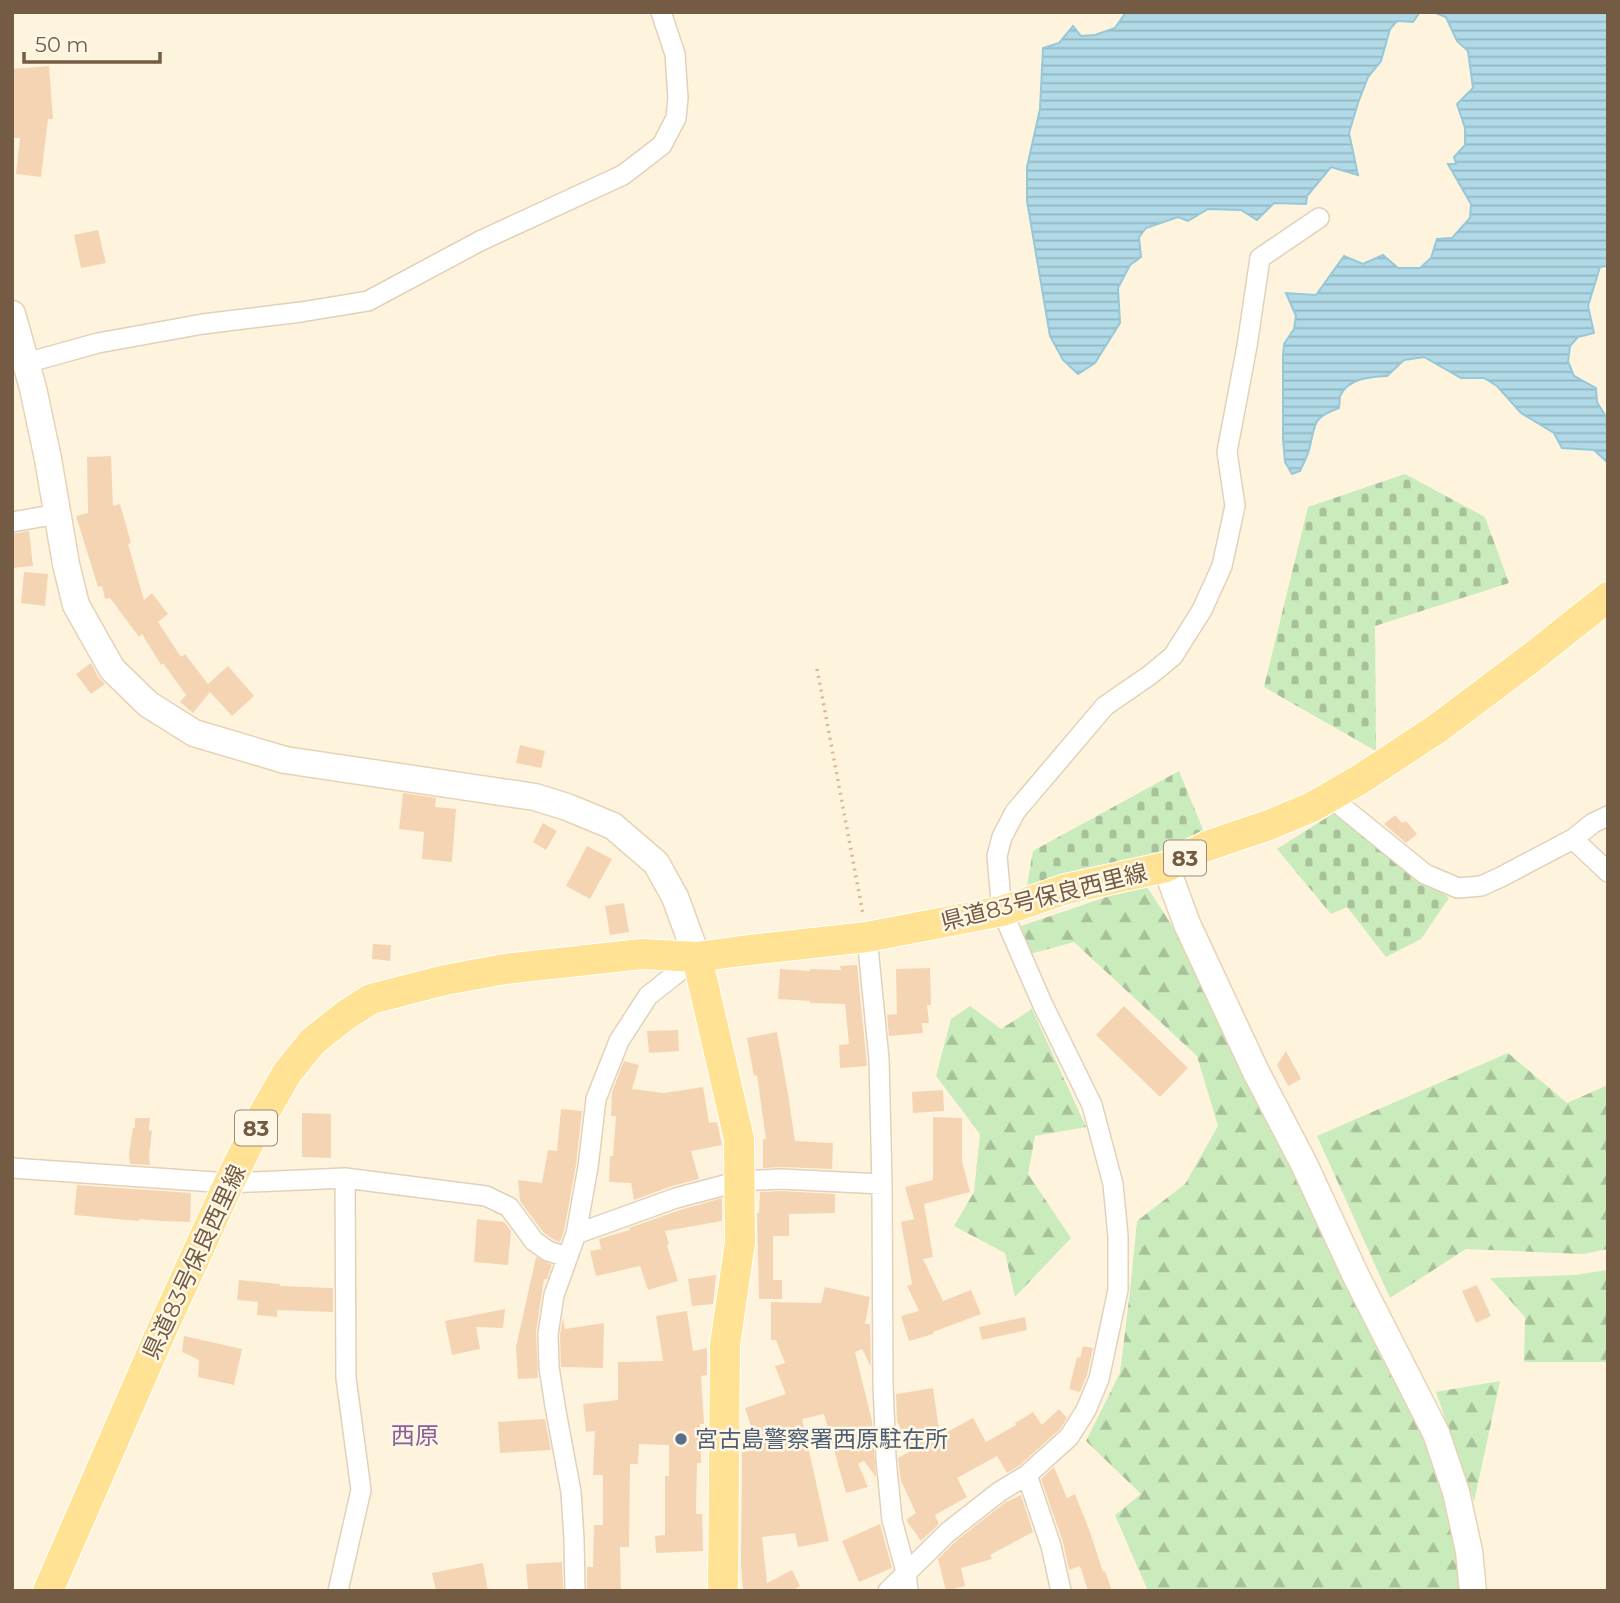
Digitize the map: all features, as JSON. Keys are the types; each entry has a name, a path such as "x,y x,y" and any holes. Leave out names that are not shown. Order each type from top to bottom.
{"main road":[{"name":"県道83号保良西里線","path":"47,1591 161,1332 260,1120 287,1073 313,1041 371,999 445,980 505,969 642,954 698,957 867,937 1002,911 1066,890 1166,867 1208,846 1312,807 1359,780 1438,729 1608,597"},
{"path":"698,957 739,1139 740,1242 725,1345 723,1591"}],"street":[{"path":"19,355 203,324 368,301 480,242 623,176 662,145 676,118 678,98 675,54 661,12"},
{"path":"888,1591 907,1582 948,1532 999,1492 1027,1475 1069,1437 1086,1410 1099,1379 1118,1290 1118,1236 1113,1184 1092,1105 1042,1003 1002,911 997,856 1002,837 1015,812 1105,706 1173,656 1202,610 1222,566 1235,506 1227,452 1260,258 1320,218"},
{"path":"12,314 19,355 33,388 76,605 112,669 149,704 194,733 285,760 535,797 567,807 613,826 656,863 675,897 698,957 648,996 619,1041 596,1099 576,1234 554,1295 548,1334 549,1367 570,1492 575,1591"},
{"path":"12,523 58,514"},
{"path":"1330,797 1425,874 1458,888 1481,886 1501,877 1573,839 1593,823 1608,816"},
{"path":"1573,839 1608,872"},
{"path":"1166,867 1186,924 1256,1072 1436,1433 1456,1492 1469,1551 1473,1591"},
{"path":"867,937 878,1059 886,1458 892,1520 907,1582"},
{"path":"12,1168 229,1183 345,1178 486,1196 509,1208 534,1241 548,1251 567,1257"},
{"path":"338,1591 361,1489 346,1378 345,1178"},
{"path":"576,1234 676,1198 740,1181 781,1179 882,1184"},
{"path":"1027,1475 1051,1546 1061,1591"}],"path":[{"path":"817,669 867,937"}],"green space":[{"path":"1405,474 1485,517 1509,583 1375,626 1376,751 1264,687 1308,507"},
{"path":"1179,771 1204,832 1140,861 1027,886 1033,851"},
{"path":"1337,811 1449,898 1421,939 1386,957 1347,907 1331,914 1277,849"},
{"path":"1145,884 1197,964 1430,1438 1459,1554 1462,1591 1148,1591 1115,1515 1141,1494 1086,1441 1120,1373 1137,1221 1185,1184 1218,1126 1197,1056 1074,942 1030,954 1021,926"},
{"path":"970,1006 1001,1029 1032,1009 1086,1127 1035,1136 1028,1174 1071,1238 1015,1297 1005,1253 954,1226 974,1192 980,1134 936,1076 951,1019"},
{"path":"1508,1053 1567,1103 1608,1085 1608,1249 1582,1254 1466,1249 1390,1298 1317,1136"},
{"path":"1608,1270 1608,1362 1524,1362 1525,1317 1490,1278 1575,1275"},
{"path":"1500,1381 1474,1502 1436,1392"}],"water":[{"path":"1126,12 1420,12 1413,22 1397,21 1390,29 1381,61 1368,77 1358,103 1349,133 1358,175 1331,167 1307,196 1306,204 1274,203 1257,220 1241,210 1208,209 1188,221 1178,217 1146,228 1139,237 1141,257 1130,265 1118,288 1120,323 1095,363 1078,374 1063,360 1050,336 1027,201 1027,167 1040,109 1043,48 1059,43 1073,26 1081,36 1095,35 1115,28"},
{"path":"1433,12 1608,12 1608,266 1600,267 1588,306 1594,333 1578,337 1570,346 1568,361 1574,376 1596,388 1597,402 1608,420 1608,463 1594,450 1562,448 1554,433 1521,413 1497,386 1484,378 1461,378 1424,357 1404,360 1387,376 1360,380 1348,385 1340,396 1339,408 1323,415 1316,423 1300,471 1292,474 1285,462 1283,357 1284,344 1294,329 1296,316 1286,293 1316,295 1344,256 1363,264 1383,255 1398,268 1420,268 1431,258 1437,239 1452,238 1470,218 1471,204 1448,164 1456,164 1454,157 1465,145 1465,128 1457,104 1473,88 1468,51 1457,41 1446,17"}],"building":[{"path":"49,66 53,119 48,119 41,177 16,174 20,138 12,138 12,69"},
{"path":"98,230 106,263 81,268 74,235"},
{"path":"111,456 113,506 120,504 144,600 152,593 168,614 158,622 181,657 185,654 208,684 228,666 254,696 232,716 210,692 193,713 180,702 186,695 163,663 161,665 142,634 139,637 110,598 105,599 102,586 98,587 76,516 88,513 87,457"},
{"path":"29,531 33,566 12,568 12,534"},
{"path":"24,572 48,574 45,606 21,603"},
{"path":"91,663 105,684 91,694 76,674"},
{"path":"520,745 545,751 541,768 516,763"},
{"path":"403,793 436,798 435,807 456,809 452,862 422,859 424,832 399,829"},
{"path":"1395,815 1402,823 1406,821 1417,834 1406,843 1384,824"},
{"path":"543,823 557,831 546,850 533,842"},
{"path":"587,846 612,859 590,899 566,886"},
{"path":"624,903 629,932 610,935 605,906"},
{"path":"373,944 391,945 390,961 372,959"},
{"path":"857,965 867,1066 840,1068 839,1045 849,1044 845,1004 778,999 780,969 841,970 840,966"},
{"path":"930,968 931,1005 927,1005 929,1023 922,1023 923,1033 889,1036 887,1015 897,1014 896,969"},
{"path":"1124,1006 1188,1068 1160,1097 1096,1035"},
{"path":"678,1030 679,1051 649,1053 647,1031"},
{"path":"777,1032 795,1141 833,1143 832,1169 763,1168 763,1139 766,1139 757,1075 754,1076 747,1038"},
{"path":"1286,1051 1301,1079 1288,1086 1277,1065"},
{"path":"624,1061 639,1065 632,1089 664,1093 703,1087 709,1123 717,1122 722,1145 691,1151 699,1179 634,1200 631,1183 609,1182 616,1116 611,1116 612,1092"},
{"path":"943,1090 944,1111 913,1113 912,1092"},
{"path":"561,1109 582,1111 576,1165 560,1242 543,1232 520,1201 518,1180 542,1183 548,1150 557,1151"},
{"path":"302,1113 331,1114 331,1158 302,1157"},
{"path":"933,1117 962,1118 962,1161 970,1192 924,1204 933,1257 923,1259 943,1301 971,1290 981,1314 909,1341 901,1316 919,1311 907,1286 912,1284 901,1222 914,1219 905,1187 933,1180"},
{"path":"135,1118 150,1118 150,1165 130,1164"},
{"path":"77,1185 191,1193 190,1222 74,1215"},
{"path":"760,1192 835,1194 835,1213 789,1214 789,1236 773,1236 773,1280 782,1280 782,1299 759,1299 757,1213"},
{"path":"722,1198 722,1221 665,1231 678,1281 648,1290 640,1266 596,1276 590,1251 601,1249 599,1239"},
{"path":"477,1219 504,1222 511,1231 508,1265 474,1262"},
{"path":"536,1257 552,1265 547,1279 544,1279 536,1332 538,1378 518,1379 516,1347"},
{"path":"716,1275 713,1304 692,1306 688,1279"},
{"path":"239,1280 280,1286 333,1288 333,1312 277,1310 277,1317 257,1315 258,1302 237,1300"},
{"path":"1477,1285 1491,1316 1476,1323 1462,1291"},
{"path":"825,1287 870,1297 865,1324 870,1324 871,1367 862,1349 855,1352 872,1421 876,1477 864,1461 858,1464 868,1487 846,1493 824,1414 802,1419 829,1541 798,1547 795,1533 762,1537 767,1583 792,1570 800,1586 792,1591 743,1591 742,1452 759,1450 745,1408 786,1394 775,1366 785,1363 776,1340 771,1340 771,1302 821,1303"},
{"path":"505,1309 503,1328 476,1327 480,1349 452,1355 445,1321"},
{"path":"687,1311 693,1351 707,1348 707,1375 701,1376 704,1424 700,1424 701,1463 697,1463 696,1514 702,1514 703,1551 656,1553 655,1536 665,1535 665,1476 669,1476 669,1445 639,1444 638,1464 630,1464 629,1547 620,1547 621,1591 587,1591 587,1567 593,1567 594,1525 603,1525 603,1475 593,1475 595,1431 586,1432 583,1404 618,1400 618,1362 663,1361 656,1316"},
{"path":"1025,1317 1027,1330 982,1340 979,1327"},
{"path":"563,1318 565,1329 604,1323 603,1368 561,1367 560,1335"},
{"path":"184,1336 242,1349 234,1385 198,1377 199,1360 182,1352"},
{"path":"1083,1346 1093,1348 1080,1392 1069,1389 1077,1357 1080,1358"},
{"path":"933,1388 940,1436 973,1418 986,1442 1033,1412 1042,1425 1059,1409 1067,1418 1060,1429 1020,1465 1007,1473 997,1456 957,1478 967,1497 935,1515 939,1524 921,1541 906,1520 916,1513 901,1481 898,1458 911,1451 897,1421 896,1394"},
{"path":"545,1419 551,1450 500,1453 498,1422"},
{"path":"1054,1467 1067,1498 1075,1494 1112,1591 1088,1591 1080,1566 1069,1570 1063,1542 1041,1479"},
{"path":"1021,1495 1033,1532 990,1555 992,1559 961,1568 965,1586 946,1591 938,1559 956,1541 1006,1502"},
{"path":"880,1524 892,1568 859,1582 842,1541"},
{"path":"562,1562 563,1590 528,1591 526,1564"},
{"path":"483,1563 488,1591 436,1591 432,1573"}],"place":[{"name":"宮古島警察署西原駐在所","path":"681,1439"}],"district":[{"name":"西原","path":"415,1435"}]}
